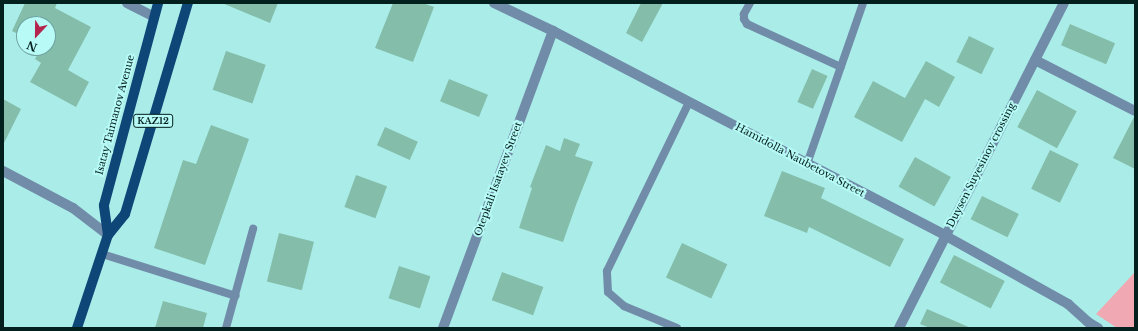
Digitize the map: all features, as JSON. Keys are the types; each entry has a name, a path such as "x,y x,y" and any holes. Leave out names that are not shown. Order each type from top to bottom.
{"main road":[{"name":"Isatay Taimanov Avenue","path":"108,235 104,205 158,3"},
{"name":"Isatay Taimanov Avenue","path":"77,328 108,235 125,214 188,3"}],"street":[{"path":"127,3 154,17"},
{"name":"Hamidolla Naubetova Street","path":"494,3 553,31 946,236 1068,304 1088,322 1098,328"},
{"name":"Duysen Suyesinov crossing","path":"899,328 1064,3"},
{"name":"Otepkali Isatayev Street","path":"443,328 553,31"},
{"path":"1035,60 1135,111"},
{"path":"3,171 73,208 108,235"}],"lane":[{"path":"750,3 744,14 744,19 747,24 841,68"},
{"path":"807,164 863,3"},
{"path":"678,328 667,326 624,306 608,292 607,271 689,102"},
{"path":"226,328 236,296 253,229"},
{"path":"102,254 236,296"}],"shaded area":[{"path":"1135,272 1135,328 1117,328 1096,314"}],"building":[{"path":"25,3 57,3 55,8 91,27 68,70 89,82 76,107 30,82 41,63 35,59 37,56 56,56 56,16 19,16"},
{"path":"222,3 278,3 270,23"},
{"path":"393,3 423,3 434,7 413,62 375,48"},
{"path":"641,3 663,3 642,42 626,33"},
{"path":"16,22 16,33 12,31"},
{"path":"1070,24 1115,43 1106,64 1061,45"},
{"path":"969,36 994,48 981,74 956,62"},
{"path":"226,51 266,65 252,103 213,90"},
{"path":"926,61 955,77 939,107 925,99 902,142 854,117 873,81 905,98"},
{"path":"812,69 828,76 813,109 797,102"},
{"path":"449,79 488,95 479,117 440,101"},
{"path":"1037,90 1077,111 1057,148 1017,127"},
{"path":"3,99 21,109 3,145"},
{"path":"1135,117 1135,169 1113,158"},
{"path":"211,125 249,139 205,265 154,248 183,160 196,164"},
{"path":"385,127 418,142 410,160 377,145"},
{"path":"564,138 580,144 575,156 593,162 563,242 519,228 532,188 530,187 546,145 560,151"},
{"path":"1050,150 1079,164 1060,203 1031,189"},
{"path":"915,157 951,177 934,207 899,187"},
{"path":"782,171 825,188 821,198 904,239 890,267 809,227 807,233 764,216"},
{"path":"356,175 387,186 375,218 344,207"},
{"path":"982,196 1019,214 1007,237 971,219"},
{"path":"279,233 314,242 302,290 267,282"},
{"path":"682,243 727,264 711,299 666,277"},
{"path":"954,255 1005,281 991,308 940,283"},
{"path":"399,266 430,276 420,309 388,298"},
{"path":"502,272 543,287 533,315 492,300"},
{"path":"163,301 207,313 203,328 155,328"},
{"path":"927,309 971,328 930,328 920,324"}]}
